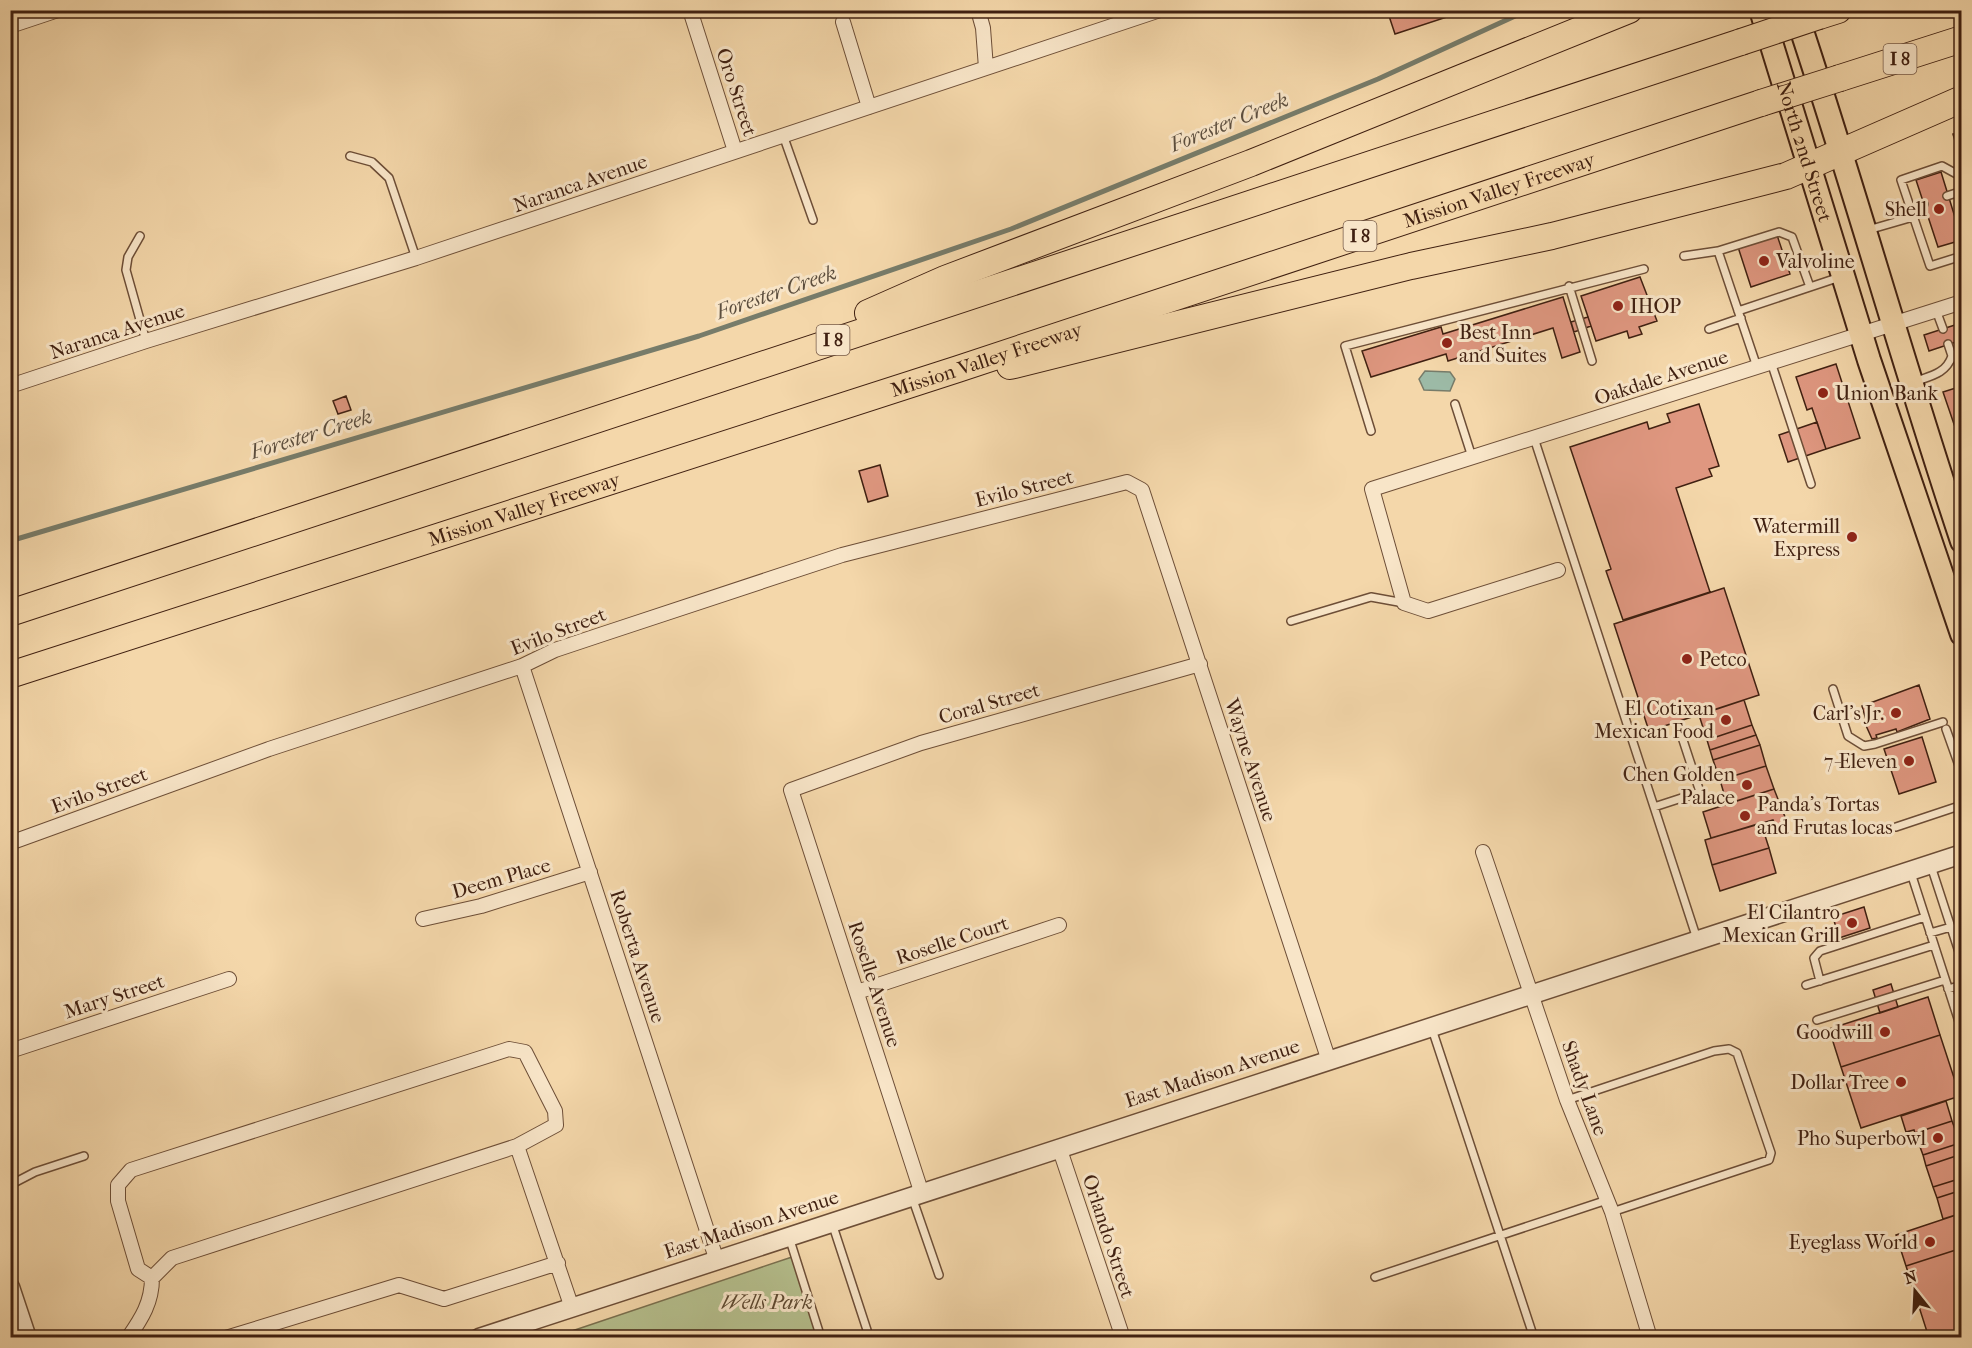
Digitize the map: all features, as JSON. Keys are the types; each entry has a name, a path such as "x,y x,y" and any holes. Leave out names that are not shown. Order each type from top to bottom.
{"highway":[{"path":"726,375 945,279 1251,163 1629,10"},
{"name":"I 8","path":"10,613 1741,42 1818,12"},
{"name":"Mission Valley Freeway","path":"10,675 958,369 1761,103 1962,39"},
{"path":"958,369 1020,366 1411,266 1563,233 1786,176 1962,99"}],"main road":[{"name":"North 2nd Street","path":"1761,10 1807,166 1962,634"},
{"name":"North 2nd Street","path":"1818,12 1842,150 1893,323 1962,541"}],"street":[{"path":"10,26 58,10"},
{"name":"Oro Street","path":"690,10 735,151"},
{"path":"978,10 983,28 986,68"},
{"name":"Naranca Avenue","path":"10,386 146,340 416,258 1156,11"},
{"path":"843,22 870,106"},
{"name":"Oakdale Avenue","path":"1404,603 1372,489 1962,302"},
{"name":"Wayne Avenue","path":"1126,482 1142,489 1328,1058"},
{"name":"Evilo Street","path":"10,843 269,749 522,666 555,650 842,555 1126,482"},
{"path":"1404,603 1428,611 1558,570"},
{"name":"Coral Street","path":"791,790 921,743 1200,664"},
{"name":"Roberta Avenue","path":"522,666 716,1258"},
{"name":"Roselle Avenue","path":"791,790 857,992 916,1193"},
{"name":"Shady Lane","path":"1483,852 1567,1100 1609,1206 1650,1338"},
{"name":"East Madison Avenue","path":"478,1338 1328,1058 1531,995 1962,854"},
{"name":"Deem Place","path":"423,919 481,906 590,872"},
{"name":"Roselle Court","path":"857,992 1059,925"},
{"name":"Mary Street","path":"10,1051 229,979"},
{"path":"129,1338 147,1310 152,1291 152,1278 172,1258 517,1146 556,1125 555,1111 525,1052 509,1048 131,1170 118,1185 118,1201 138,1269 152,1278"},
{"path":"517,1146 572,1308"},
{"name":"Orlando Street","path":"1059,1147 1123,1338"},
{"path":"226,1338 399,1286 444,1299 558,1263"},
{"path":"10,1287 27,1338"}],"lane":[{"path":"783,135 813,220"},
{"path":"350,156 372,162 390,178 416,258"},
{"path":"1962,177 1942,166 1902,180 1912,217 1930,266 1962,256"},
{"path":"1947,196 1962,191"},
{"path":"1910,208 1924,204"},
{"path":"1866,231 1912,217"},
{"path":"1684,256 1718,250 1779,232 1792,237 1810,287"},
{"path":"140,236 128,257 126,270 146,340"},
{"path":"1718,250 1741,318 1764,365 1811,484"},
{"path":"1371,431 1345,346 1569,286 1605,281 1644,269"},
{"path":"1738,310 1844,276"},
{"path":"1569,286 1592,360"},
{"path":"1936,310 1943,329"},
{"path":"1709,329 1741,318"},
{"path":"1948,345 1952,356 1962,363"},
{"path":"1912,383 1939,373 1948,366 1952,356"},
{"path":"1455,404 1472,457"},
{"path":"1534,438 1697,939"},
{"path":"1291,621 1371,597 1404,603"},
{"path":"1833,689 1848,736 1864,746 1945,725 1962,774"},
{"path":"1654,807 1700,792 1680,731"},
{"path":"1896,826 1962,805"},
{"path":"1930,864 1959,952 1962,951"},
{"path":"1910,870 1962,1031"},
{"path":"1820,981 1814,958 1820,951 1925,917"},
{"path":"1930,933 1951,927"},
{"path":"1806,986 1934,945"},
{"path":"1817,1020 1945,980"},
{"path":"1948,989 1962,985"},
{"path":"1431,1026 1534,1338"},
{"path":"1374,1277 1500,1236 1769,1160 1771,1153 1737,1053 1729,1049 1714,1051 1567,1100"},
{"path":"10,1185 35,1172 84,1156"},
{"path":"916,1193 939,1275"},
{"path":"831,1221 867,1329"},
{"path":"788,1235 821,1338"}],"green space":[{"name":"Wells Park","path":"792,1257 818,1338 551,1338"}],"shaded area":[{"path":"1425,371 1450,372 1455,379 1450,391 1424,390 1419,379"}],"building":[{"path":"1387,10 1453,10 1453,15 1395,34"},
{"path":"1962,132 1962,166 1953,134"},
{"name":"Shell","path":"1941,172 1962,240 1938,247 1916,180"},
{"name":"Valvoline","path":"1777,235 1790,274 1751,287 1738,247"},
{"name":"IHOP","path":"1640,277 1657,321 1639,327 1642,334 1629,338 1627,331 1596,341 1581,296"},
{"name":"Best Inn and Suites","path":"1563,297 1580,352 1562,358 1553,328 1448,361 1446,354 1371,377 1362,351 1441,327 1443,334"},
{"path":"1588,317 1591,326 1574,332 1571,322"},
{"path":"1961,323 1962,340 1929,351 1924,335"},
{"name":"Union Bank","path":"1836,364 1860,438 1826,449 1812,408 1807,410 1796,377"},
{"path":"1962,386 1962,428 1956,430 1943,392"},
{"path":"346,396 351,410 338,414 333,401"},
{"path":"1699,404 1719,466 1709,469 1712,476 1676,488 1710,592 1623,620 1606,571 1611,569 1570,447 1647,422 1649,429 1670,422 1667,414"},
{"path":"1817,422 1826,449 1788,462 1779,435"},
{"path":"880,465 888,496 868,502 859,471"},
{"name":"Petco","path":"1724,588 1759,695 1649,731 1614,624"},
{"name":"Carl's Jr.","path":"1919,685 1930,719 1897,732 1896,729 1876,735 1877,738 1872,739 1864,721 1866,720 1862,706"},
{"name":"El Cotixan Mexican Food","path":"1744,700 1752,725 1707,740 1699,715"},
{"path":"1752,725 1756,735 1710,750 1707,740"},
{"path":"1756,735 1760,745 1713,760 1710,750"},
{"name":"7-Eleven","path":"1922,737 1936,782 1899,794 1884,749"},
{"path":"1760,745 1766,766 1720,780 1713,760"},
{"name":"Chen Golden Palace","path":"1766,766 1774,789 1727,804 1720,780"},
{"name":"Panda's Tortas and Frutas locas","path":"1774,789 1787,822 1775,825 1773,820 1711,838 1703,812"},
{"path":"1761,823 1769,848 1712,865 1705,840"},
{"path":"1769,848 1776,873 1720,891 1712,865"},
{"name":"El Cilantro Mexican Grill","path":"1864,907 1870,928 1839,938 1833,917"},
{"path":"1891,984 1898,1007 1880,1013 1873,990"},
{"name":"Goodwill","path":"1928,997 1940,1035 1841,1067 1829,1029"},
{"name":"Dollar Tree","path":"1940,1035 1960,1096 1861,1128 1841,1067"},
{"path":"1946,1101 1952,1121 1915,1133 1914,1130 1906,1132 1901,1116"},
{"name":"Pho Superbowl","path":"1952,1121 1960,1143 1923,1155 1915,1133"},
{"path":"1960,1143 1962,1154 1926,1166 1923,1155"},
{"path":"1962,1154 1962,1178 1933,1187 1926,1166"},
{"path":"1962,1178 1962,1190 1937,1198 1933,1187"},
{"path":"1962,1190 1962,1213 1943,1219 1937,1198"},
{"name":"Eyeglass World","path":"1962,1213 1962,1248 1906,1266 1896,1235"},
{"path":"1962,1248 1962,1330 1939,1338 1929,1338 1906,1266"}],"waterway":[{"name":"Forester Creek","path":"10,541 699,336 1011,229 1378,79 1528,10"}],"place":[{"name":"Shell","path":"1939,209"},
{"name":"Valvoline","path":"1764,261"},
{"name":"IHOP","path":"1618,306"},
{"name":"Best Inn and Suites","path":"1447,343"},
{"name":"Union Bank","path":"1823,393"},
{"name":"Watermill Express","path":"1852,537"},
{"name":"Petco","path":"1687,659"},
{"name":"Carl's Jr.","path":"1896,713"},
{"name":"El Cotixan Mexican Food","path":"1726,720"},
{"name":"7-Eleven","path":"1909,761"},
{"name":"Chen Golden Palace","path":"1747,785"},
{"name":"Panda's Tortas and Frutas locas","path":"1745,816"},
{"name":"El Cilantro Mexican Grill","path":"1852,923"},
{"name":"Goodwill","path":"1885,1032"},
{"name":"Dollar Tree","path":"1901,1082"},
{"name":"Pho Superbowl","path":"1938,1138"},
{"name":"Eyeglass World","path":"1930,1242"}]}
